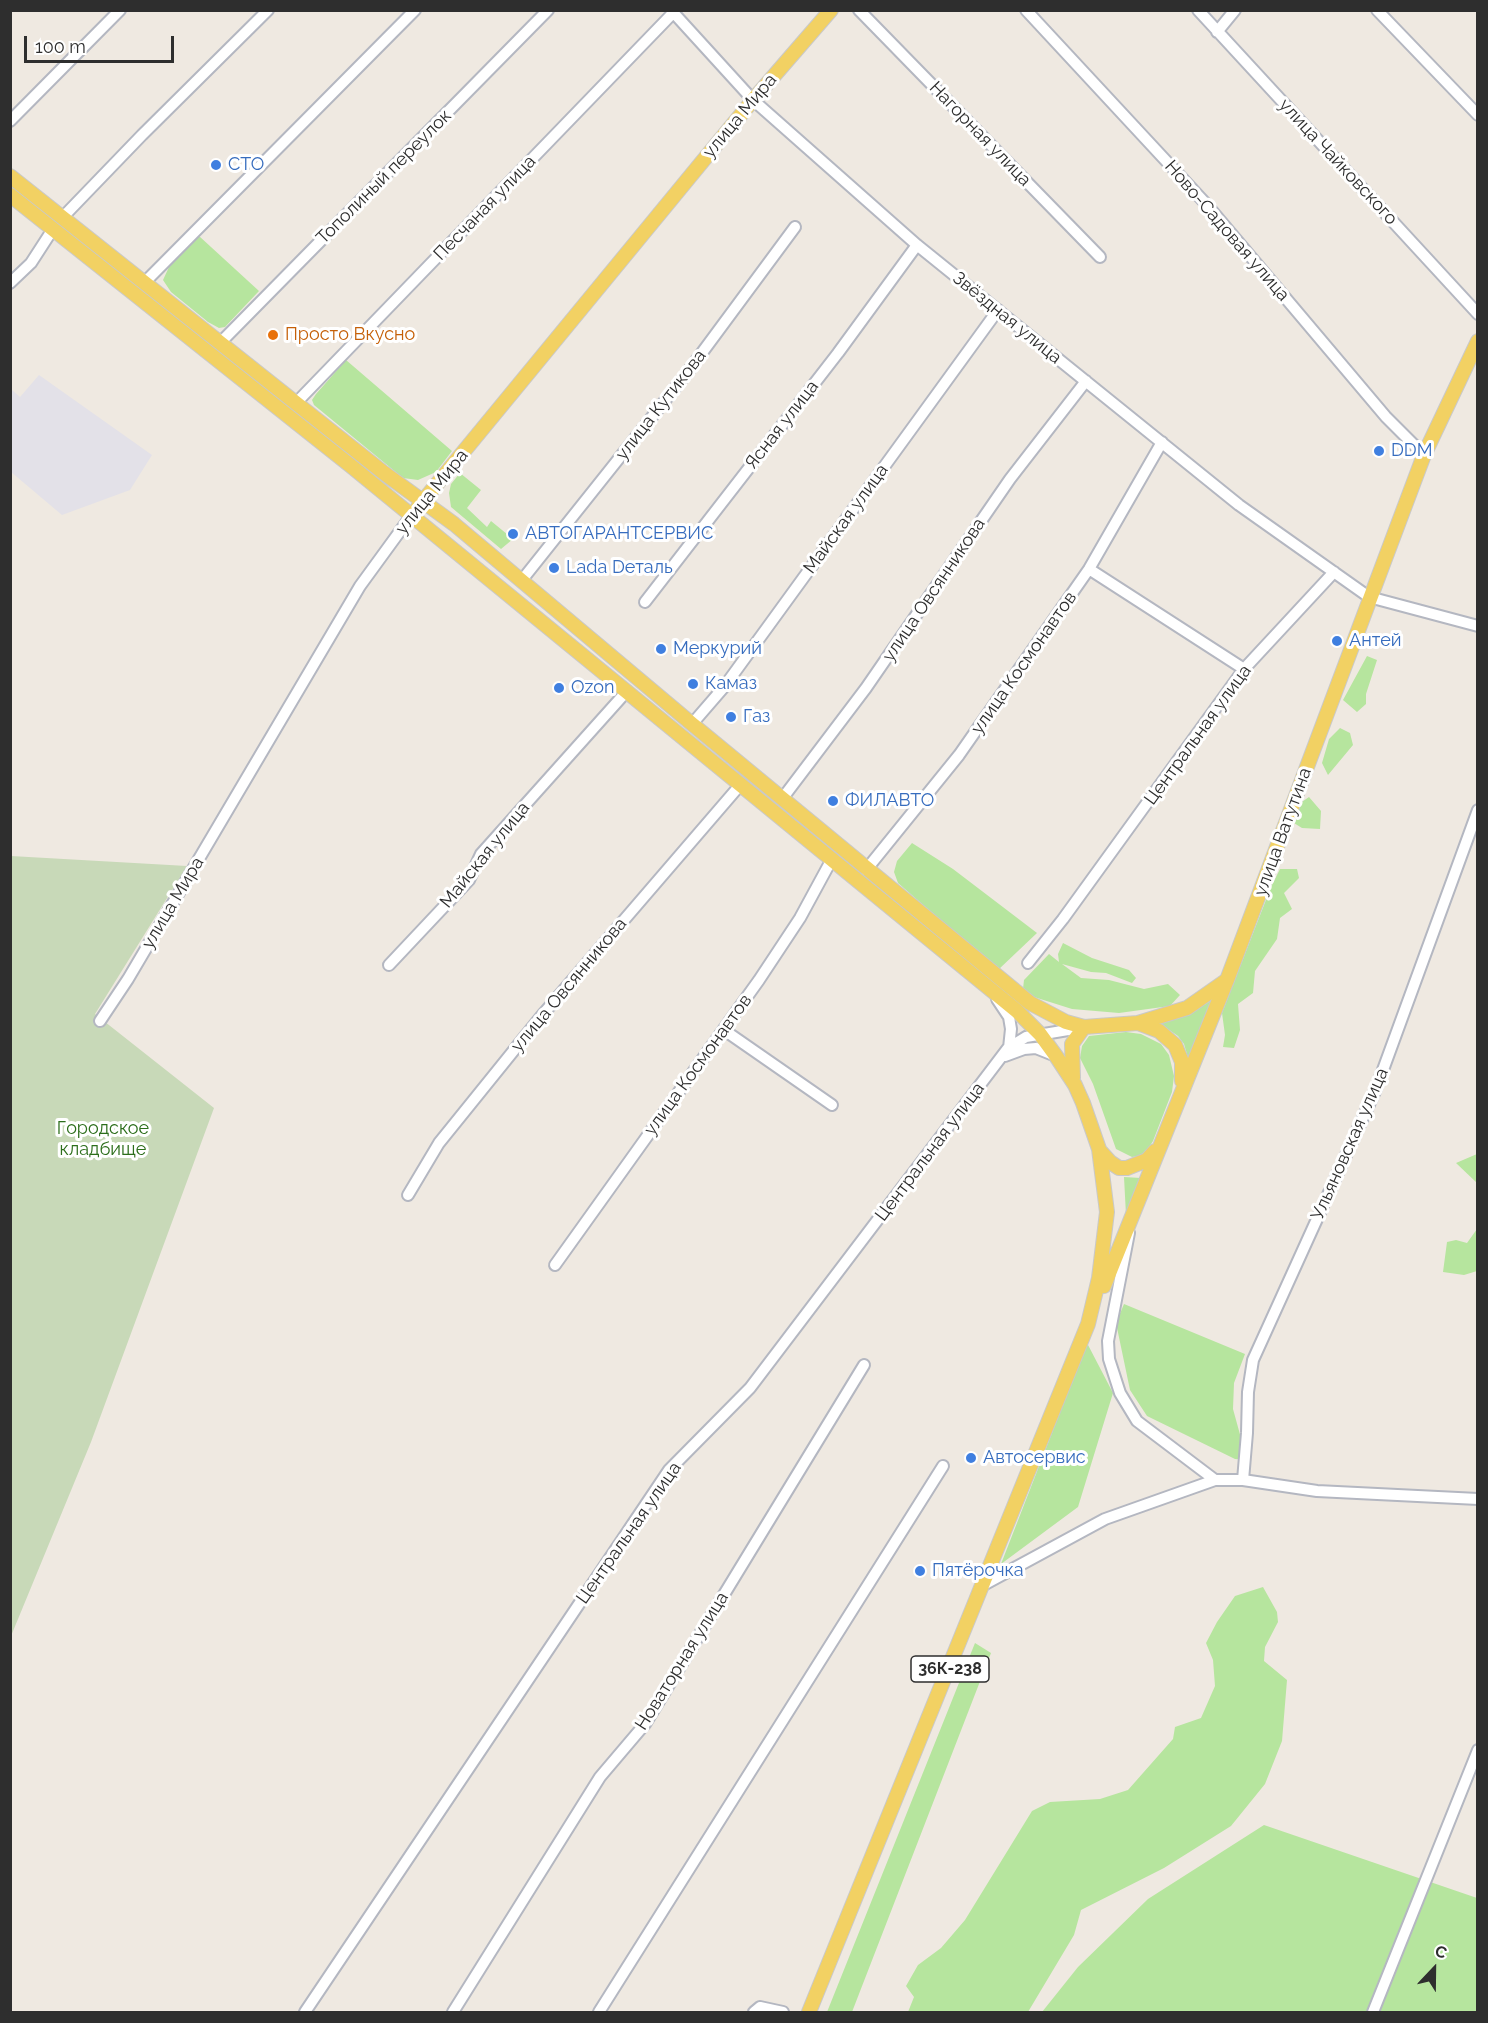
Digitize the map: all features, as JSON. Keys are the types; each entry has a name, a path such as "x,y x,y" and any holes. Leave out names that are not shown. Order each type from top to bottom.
{"main road":[{"name":"улица Мира","path":"411,516 753,100 831,10"},
{"path":"10,177 522,580 866,870 1030,1003 1066,1023 1084,1027 1138,1023 1187,1008 1227,980"},
{"name":"36К-238","path":"10,195 627,691 994,993 1040,1034 1075,1085 1099,1149 1105,1181 1105,1241 1088,1324 985,1584 809,2013"},
{"name":"улица Ватутина","path":"1088,1324 1227,980 1424,455 1478,341"},
{"path":"1138,1023 1160,1031 1175,1045 1182,1062 1181,1092"},
{"path":"1075,1085 1071,1053 1075,1038 1084,1027"},
{"path":"1099,1149 1110,1162 1119,1168 1127,1168 1147,1161 1159,1146"}],"street":[{"path":"10,122 120,10"},
{"path":"62,218 268,10"},
{"path":"144,283 415,10"},
{"name":"Тополиный переулок","path":"220,343 548,10"},
{"name":"Нагорная улица","path":"859,10 1100,257"},
{"name":"Ново-Садовая улица","path":"1026,10 1207,205 1386,417 1424,455"},
{"name":"улица Чайковского","path":"1198,10 1478,314"},
{"path":"1217,32 1235,10"},
{"path":"1377,10 1478,115"},
{"name":"Звёздная улица","path":"672,12 753,100 917,245 1239,505 1369,597"},
{"name":"Песчаная улица","path":"296,403 672,12"},
{"name":"улица Кутикова","path":"522,580 687,373 795,227"},
{"path":"10,283 31,263 52,229"},
{"name":"Ясная улица","path":"645,602 838,353 917,245"},
{"name":"Майская улица","path":"692,724 731,677 998,310"},
{"name":"улица Овсянникова","path":"782,799 866,688 1010,479 1086,381"},
{"name":"улица Космонавтов","path":"866,870 959,754 1089,569 1162,442"},
{"name":"улица Мира","path":"100,1021 128,979 360,586 411,516"},
{"path":"1089,569 1244,669"},
{"name":"Центральная улица","path":"1028,963 1063,919 1244,669 1334,572"},
{"path":"1369,597 1478,626"},
{"name":"Майская улица","path":"389,964 469,880 481,854 627,691"},
{"name":"улица Овсянникова","path":"408,1195 440,1143 544,1013 741,784"},
{"name":"Ульяновская улица","path":"1243,1480 1248,1392 1253,1360 1376,1089 1478,810"},
{"name":"улица Космонавтов","path":"555,1265 724,1030 800,918 832,859"},
{"path":"994,993 1009,1017 1011,1029 1008,1048"},
{"name":"Центральная улица","path":"305,2013 669,1470 750,1388 1008,1048 1026,1037 1084,1027"},
{"path":"724,1030 832,1105"},
{"path":"1000,1059 1024,1049 1036,1048 1056,1056"},
{"path":"1130,1218 1126,1255 1108,1341 1109,1359 1120,1394 1137,1421 1215,1480"},
{"name":"Новаторная улица","path":"453,2013 600,1778 645,1725 864,1365"},
{"path":"599,2013 943,1466"},
{"path":"985,1584 1105,1519 1215,1480 1243,1480 1317,1491 1478,1499"},
{"path":"1373,2013 1478,1750"},
{"path":"753,2013 760,2007 783,2013"}],"shaded area":[{"path":"39,375 152,455 130,490 62,515 11,472 11,389 20,397"}],"green space":[{"path":"199,236 259,291 225,327 219,328 208,322 171,292 163,280 169,267"},
{"path":"346,360 452,451 436,472 418,480 403,478 314,405 312,400 316,394"},
{"path":"460,473 481,490 467,508 487,527 491,521 513,539 501,549 451,507 449,493 451,484"},
{"path":"1367,656 1377,660 1366,694 1366,704 1357,712 1343,700"},
{"path":"1340,728 1350,733 1353,745 1328,775 1322,763 1329,739"},
{"path":"1309,797 1321,811 1320,829 1302,828 1289,820 1293,808"},
{"path":"912,843 953,869 1037,933 998,970 898,883 894,872 897,861"},
{"name":"Городское кладбище","path":"11,856 187,866 95,1014 214,1108 91,1442 11,1636"},
{"path":"1280,869 1297,869 1299,878 1284,893 1292,909 1280,918 1277,939 1255,971 1253,993 1238,1004 1240,1030 1234,1048 1223,1047 1225,1035 1222,1013"},
{"path":"1063,943 1092,958 1129,970 1136,978 1132,983 1106,973 1091,972 1062,964 1081,978 1109,980 1144,989 1168,984 1180,995 1170,1006 1119,1013 1072,1009 1034,997 1023,989 1024,980 1049,954 1059,962 1058,954"},
{"path":"1214,999 1189,1061 1184,1044 1178,1036 1156,1024 1192,1012"},
{"path":"1126,1032 1141,1034 1161,1044 1169,1055 1174,1076 1172,1092 1153,1141 1144,1155 1132,1157 1116,1149 1093,1084 1080,1058 1082,1046 1089,1036"},
{"path":"1477,1154 1477,1183 1456,1163"},
{"path":"1124,1177 1141,1178 1126,1215"},
{"path":"1477,1229 1477,1271 1464,1275 1443,1272 1447,1242 1456,1240 1467,1243"},
{"path":"1124,1304 1245,1354 1234,1383 1233,1409 1247,1460 1235,1459 1147,1416 1130,1390 1116,1323"},
{"path":"1087,1343 1113,1393 1078,1507 1001,1564"},
{"path":"1263,1587 1277,1612 1278,1622 1265,1647 1264,1661 1287,1680 1282,1741 1265,1784 1231,1826 1164,1868 1081,1910 1074,1935 1028,2012 908,2012 914,1997 906,1986 918,1965 941,1948 965,1920 1032,1811 1050,1802 1100,1799 1128,1790 1173,1739 1175,1727 1201,1718 1215,1686 1213,1660 1206,1643 1235,1596"},
{"path":"975,1643 991,1653 852,2012 827,2012"},
{"path":"1264,1825 1477,1898 1477,2012 1042,2012 1078,1967 1148,1899"}],"place":[{"name":"СТО","path":"216,165"},
{"name":"Просто Вкусно","path":"273,335"},
{"name":"DDM","path":"1379,451"},
{"name":"АВТОГАРАНТСЕРВИС","path":"513,534"},
{"name":"Lada Dеталь","path":"554,568"},
{"name":"Антей","path":"1337,641"},
{"name":"Меркурий","path":"661,649"},
{"name":"Камаз","path":"693,684"},
{"name":"Ozon","path":"559,688"},
{"name":"Газ","path":"731,717"},
{"name":"ФИЛАВТО","path":"833,801"},
{"name":"Автосервис","path":"971,1458"},
{"name":"Пятёрочка","path":"920,1571"}]}
